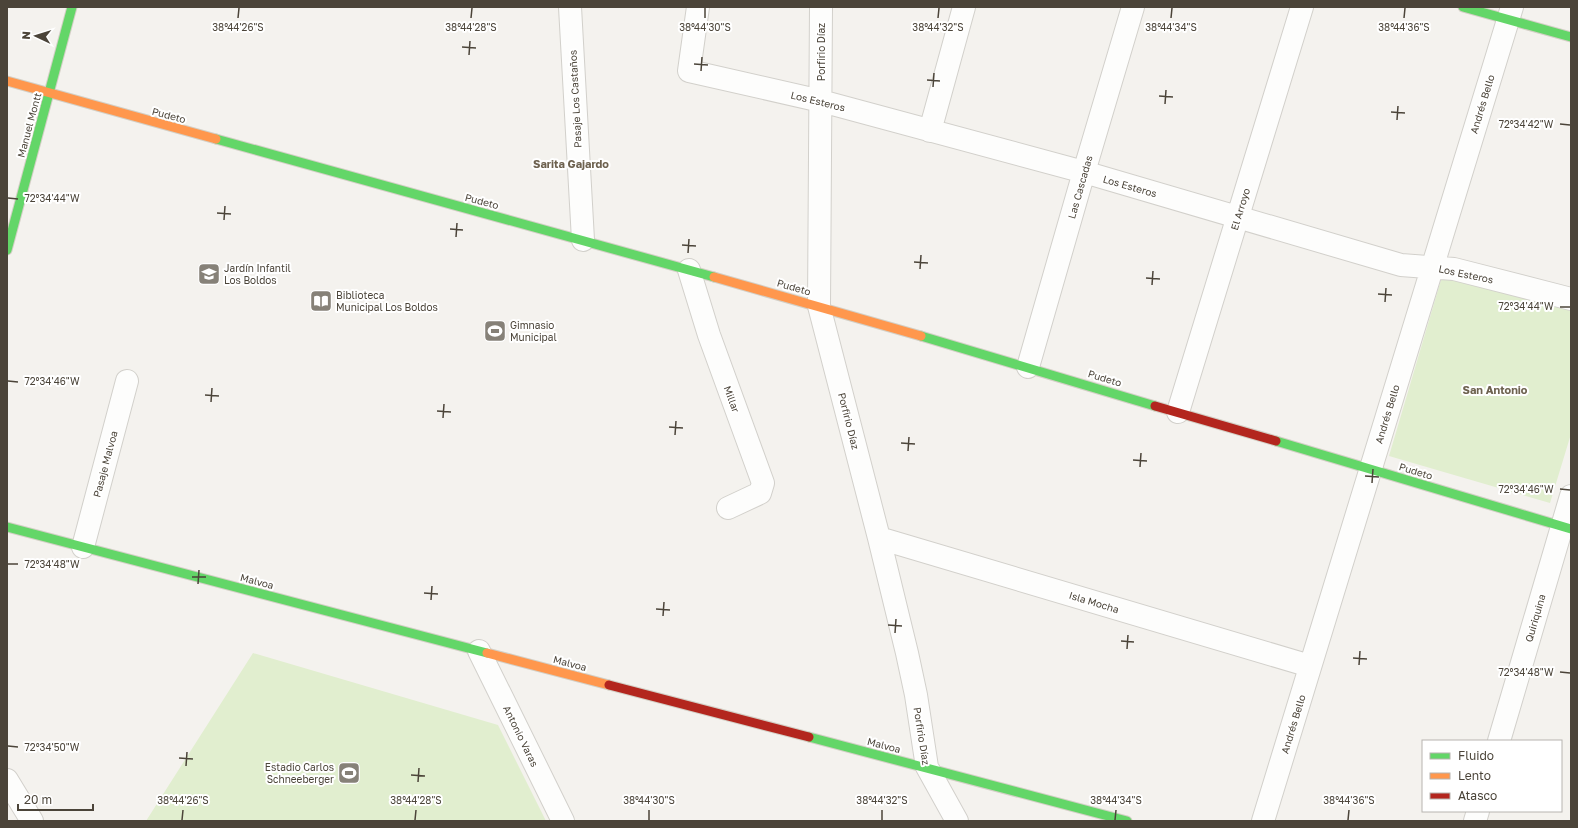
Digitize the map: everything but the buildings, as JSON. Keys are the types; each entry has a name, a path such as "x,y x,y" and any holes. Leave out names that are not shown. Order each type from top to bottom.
{"street":[{"name":"Manuel Montt","path":"7,250 72,7"},
{"name":"Pasaje Los Castaños","path":"570,7 583,240"},
{"name":"Los Esteros","path":"698,7 689,71 821,101 1084,172 1401,265 1454,270 1571,299"},
{"name":"Porfirio Díaz","path":"821,7 819,306 879,538 916,696 926,767 957,821"},
{"path":"930,131 964,7"},
{"name":"Las Cascadas","path":"1028,367 1133,7"},
{"name":"El Arroyo","path":"1178,412 1302,7"},
{"path":"1463,7 1510,13 1571,37"},
{"name":"Andrés Bello","path":"1263,821 1510,13"},
{"name":"Pudeto","path":"7,81 819,306 1566,528"},
{"name":"Millar","path":"689,270 709,335 763,483 760,493 728,508"},
{"name":"Pasaje Malvoa","path":"83,547 127,381"},
{"name":"Quiriquina","path":"1499,740 1566,528 1571,496"},
{"name":"Malvoa","path":"7,527 1127,821"},
{"name":"Isla Mocha","path":"879,538 1310,666"},
{"name":"Antonio Varas","path":"479,650 563,821"},
{"path":"7,780 32,821"}],"green space":[{"path":"1443,273 1571,311 1571,434 1550,503 1389,456"},
{"name":"Estadio Carlos Schneeberger","path":"253,653 498,725 546,821 146,821"}],"traffic: fast":[{"path":"7,250 72,7"},
{"path":"1463,7 1571,37"},
{"path":"216,139 714,277"},
{"path":"921,336 1155,406"},
{"path":"1276,441 1571,529"},
{"path":"7,527 487,653"},
{"path":"809,737 1127,821"}],"traffic: slow":[{"path":"7,81 216,139"},
{"path":"714,277 921,336"},
{"path":"487,653 609,685"}],"traffic: jam":[{"path":"1155,406 1276,441"},
{"path":"609,685 809,737"}],"place":[{"name":"Jardín Infantil Los Boldos","path":"209,274"},
{"name":"Biblioteca Municipal Los Boldos","path":"321,301"},
{"name":"Gimnasio Municipal","path":"495,331"},
{"name":"Estadio Carlos Schneeberger","path":"349,773"}],"district":[{"name":"Sarita Gajardo","path":"571,163"},
{"name":"San Antonio","path":"1495,389"}]}
